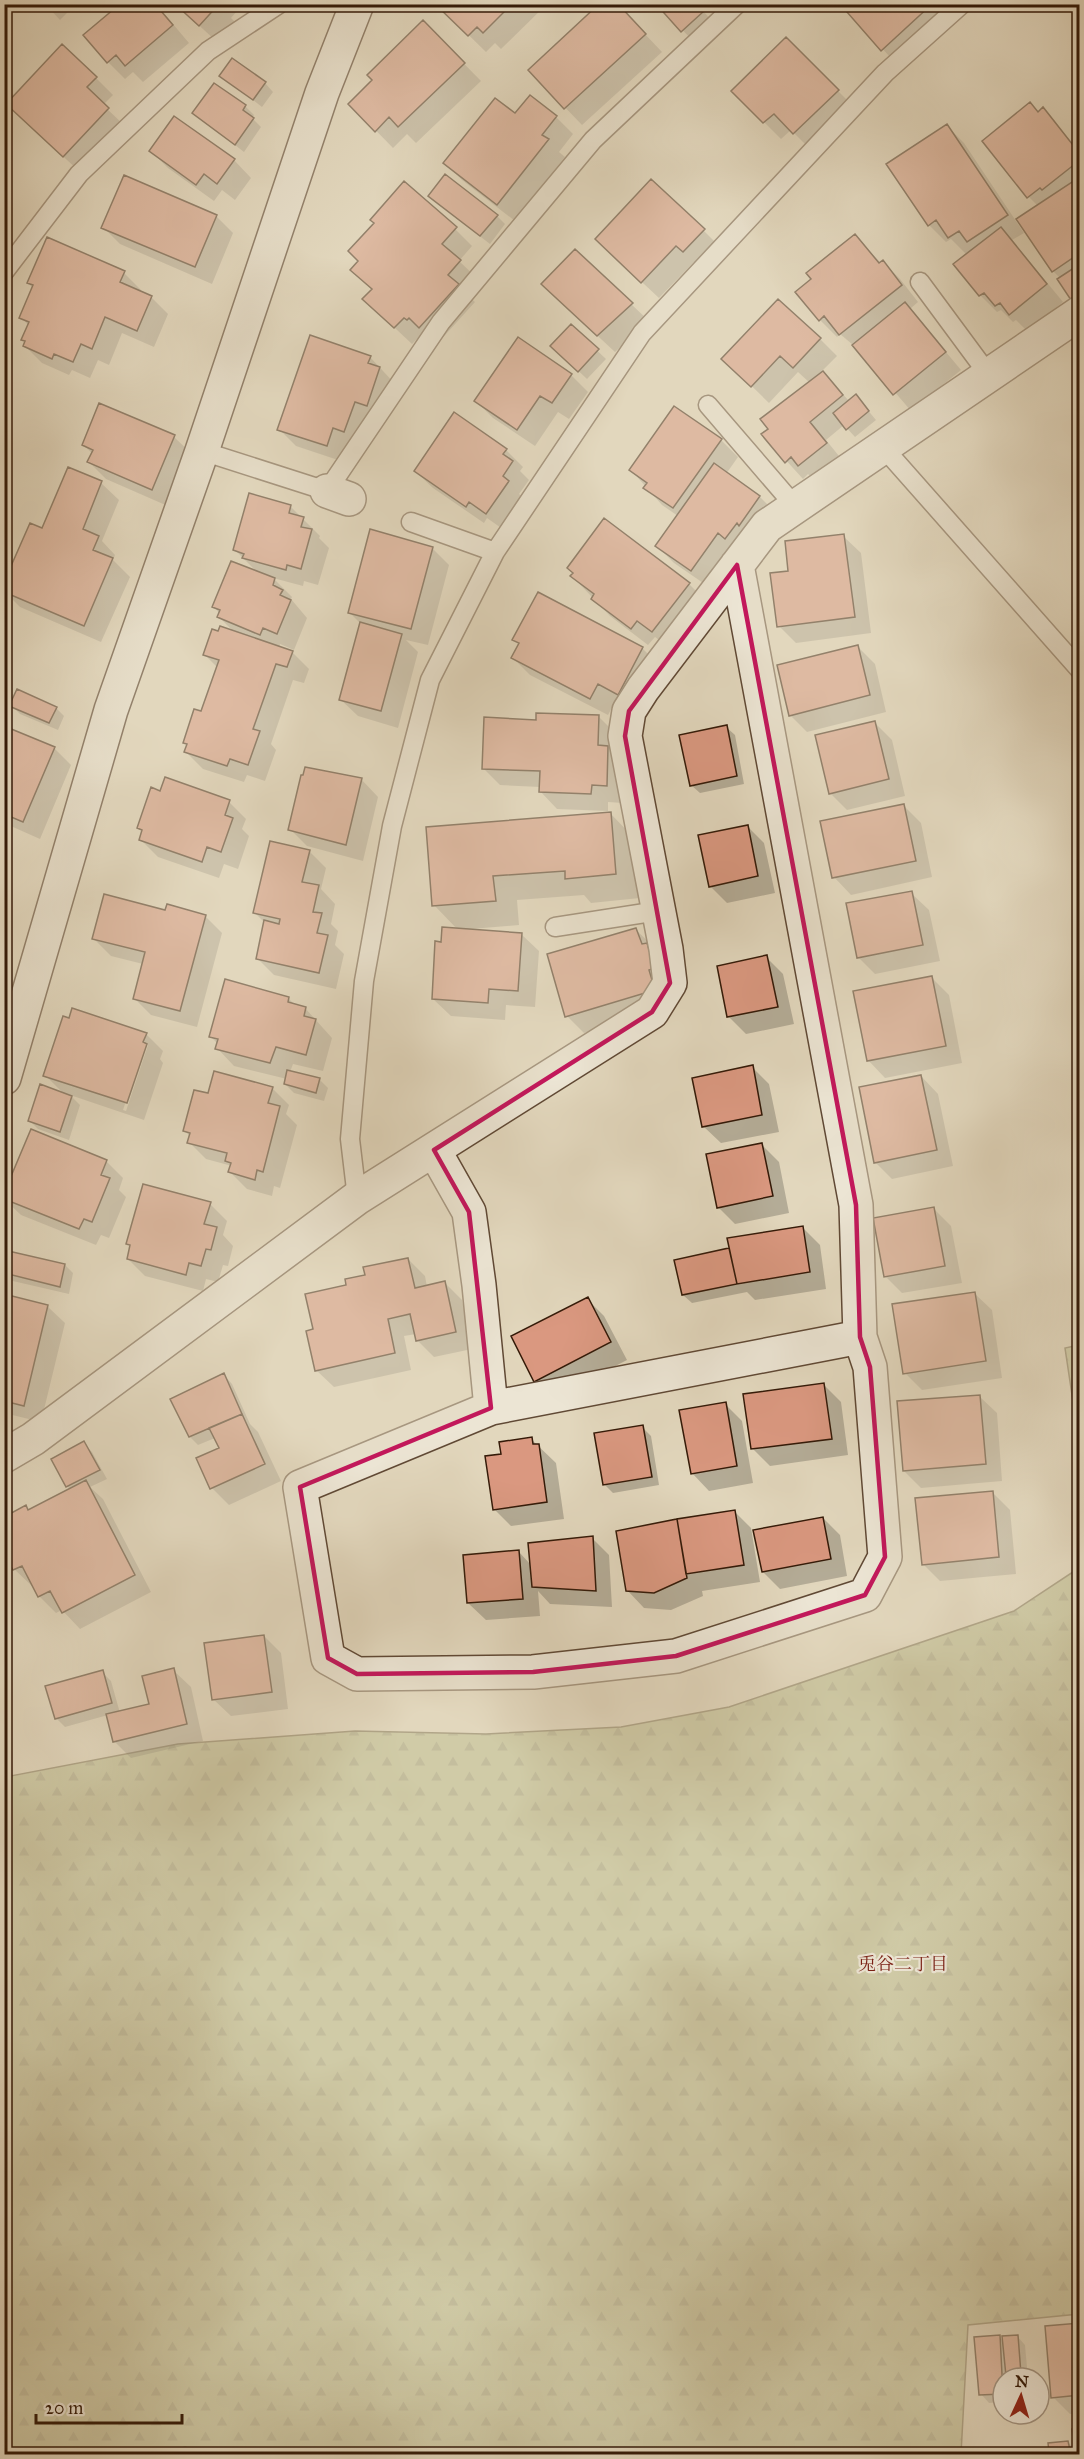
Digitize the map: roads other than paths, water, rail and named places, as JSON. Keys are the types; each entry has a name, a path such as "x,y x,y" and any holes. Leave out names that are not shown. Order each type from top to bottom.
{"street":[{"path":"4,1078 111,710 202,451 353,5"},
{"path":"4,1456 33,1439 357,1198 652,1012 670,983 625,736 629,711 643,689 766,526 1080,313"},
{"path":"737,565 856,1205 860,1337 870,1367 885,1557 865,1595 676,1656 533,1672 357,1674 328,1658 300,1487 491,1408 860,1337"},
{"path":"434,1150 469,1212 491,1408"}],"lane":[{"path":"4,272 79,174 208,51 279,4"},
{"path":"202,451 338,495 441,322 593,140 738,4"},
{"path":"357,1198 350,1138 364,981 392,826 430,680 495,552 642,333 885,73 962,4"},
{"path":"920,282 988,374"},
{"path":"708,405 794,505"},
{"path":"882,446 1080,670"},
{"path":"411,522 495,552"},
{"path":"555,927 658,911"}],"district":[{"name":"兎谷二丁目","path":"903,1964"}]}
